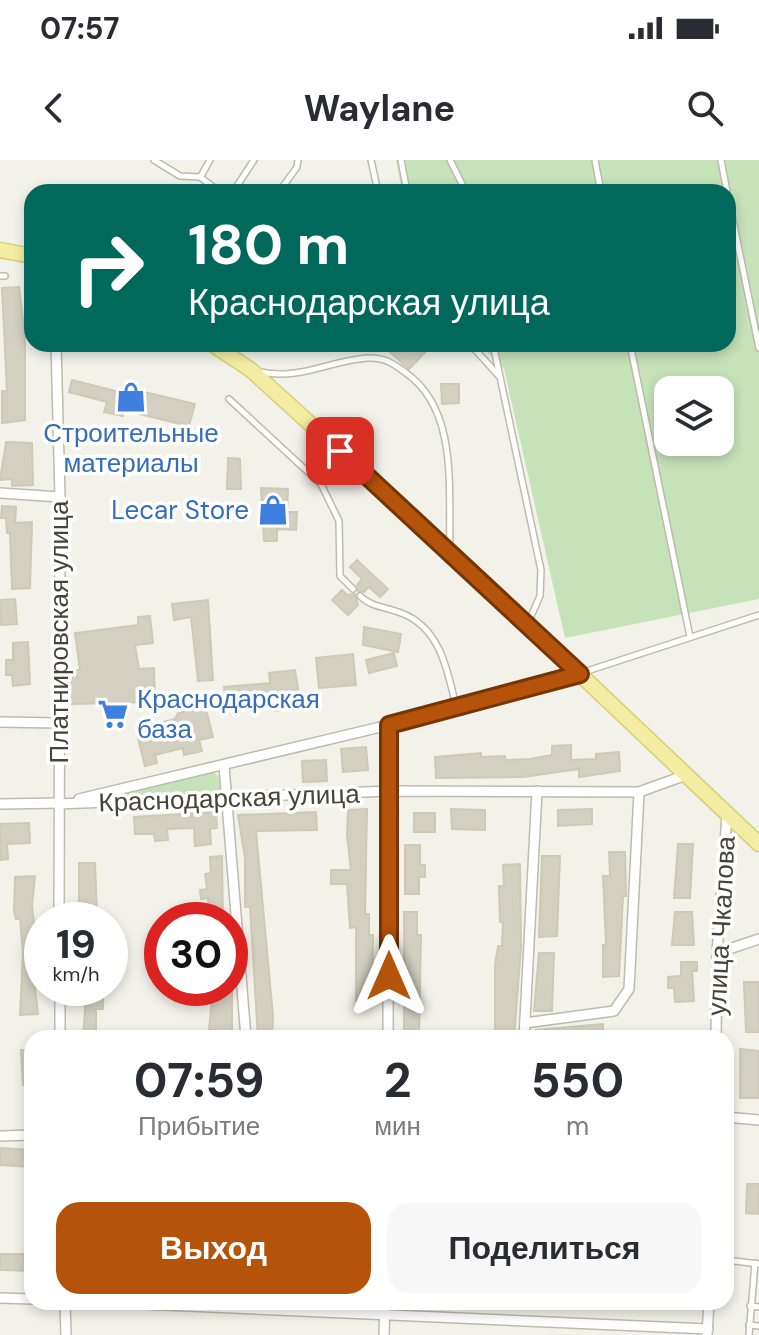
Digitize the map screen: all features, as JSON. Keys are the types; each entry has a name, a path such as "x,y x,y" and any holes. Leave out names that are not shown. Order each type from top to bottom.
{"main road":[{"path":"0,250 24,254"},
{"path":"224,352 251,370 451,552 759,844"}],"street":[{"name":"Платнировская улица","path":"56,352 60,497 59,902"},
{"path":"0,493 60,497"},
{"name":"Краснодарская улица","path":"57,804 389,725 580,674"},
{"path":"0,722 59,723"},
{"path":"388,1030 389,725"},
{"path":"224,766 245,1030"},
{"name":"Краснодарская улица","path":"0,804 228,799 390,791 639,792 686,775"},
{"path":"525,1030 537,791"},
{"path":"525,1023 614,1011 629,989 639,792"},
{"name":"улица Чкалова","path":"716,1030 717,953 727,815"},
{"path":"717,953 759,939"},
{"path":"60,1006 60,1030"},
{"path":"734,1118 759,1120"},
{"path":"0,1136 24,1135"},
{"path":"0,1298 24,1299"},
{"path":"65,1310 66,1335"},
{"path":"261,1310 708,1332 709,1310"},
{"path":"384,1310 384,1335"}],"lane":[{"path":"200,177 210,160"},
{"path":"238,184 254,160"},
{"path":"285,184 297,167 298,160"},
{"path":"371,160 376,184"},
{"path":"401,160 406,184"},
{"path":"450,160 462,184"},
{"path":"595,160 600,184"},
{"path":"721,160 726,184"},
{"path":"157,161 180,176 200,177 209,184"},
{"path":"736,234 759,348"},
{"path":"478,352 500,376"},
{"path":"495,352 541,570 540,596 527,624"},
{"path":"632,352 690,637"},
{"path":"251,370 286,377 367,358 386,359 413,378 431,399 443,426 451,552"},
{"path":"229,399 321,484 339,521 340,576 353,589"},
{"path":"360,596 368,604 412,617 428,632 448,670 457,708"},
{"path":"580,674 759,615"},
{"path":"734,1261 757,1264 749,1335"},
{"path":"750,1306 759,1307"},
{"path":"749,1325 759,1326"}],"green space":[{"path":"396,160 759,160 759,599 565,638 504,369 488,352 736,352 736,184 400,184"},
{"path":"212,770 223,782 223,794 103,799"}],"building":[{"path":"19,287 24,328 25,420 2,423 2,391 7,391 2,288"},
{"path":"390,352 425,352 409,369"},
{"path":"72,380 143,398 144,392 195,404 189,426 139,414 140,410 125,406 123,416 104,412 107,402 69,392"},
{"path":"441,384 459,384 459,403 442,404"},
{"path":"6,442 32,443 33,485 12,486 12,479 0,480"},
{"path":"228,458 240,459 241,489 227,489"},
{"path":"261,488 288,489 287,512 297,512 296,530 277,529 277,541 264,541"},
{"path":"2,506 16,507 15,523 32,522 30,588 12,589 10,533 7,533 6,518 1,518"},
{"path":"357,560 388,589 380,597 369,587 364,592 358,591 357,585 362,579 350,567"},
{"path":"342,590 347,595 355,594 358,605 348,615 332,600"},
{"path":"15,599 17,624 1,625 0,600"},
{"path":"208,600 213,680 198,681 191,617 174,620 172,604"},
{"path":"150,616 153,643 135,645 139,669 154,668 155,702 71,704 70,670 80,670 75,633 138,625 138,617"},
{"path":"364,627 401,634 398,652 363,645"},
{"path":"28,642 30,684 13,686 12,675 6,675 6,660 13,660 13,643"},
{"path":"394,653 397,666 369,673 366,660"},
{"path":"353,654 356,685 319,688 316,658"},
{"path":"295,670 301,707 274,711 273,705 226,709 224,687 270,683 269,673"},
{"path":"205,706 213,737 199,740 202,751 184,755 183,748 155,755 157,763 145,766 137,735 157,729 156,724 175,719 178,713"},
{"path":"571,745 571,760 596,759 596,754 619,752 620,771 579,777 579,769 523,777 436,778 435,757 481,753 481,757 530,759 552,755 552,746"},
{"path":"366,747 368,770 343,772 341,749"},
{"path":"326,760 327,781 303,782 302,761"},
{"path":"367,809 365,914 369,914 369,935 373,935 372,1001 356,1001 356,927 350,928 347,884 331,884 331,870 351,870 348,810"},
{"path":"451,809 485,810 485,830 452,829"},
{"path":"592,809 592,824 558,826 558,810"},
{"path":"216,812 217,828 210,829 211,844 195,846 194,828 167,829 168,840 155,841 154,834 135,834 134,817"},
{"path":"316,812 317,830 256,831 272,1030 258,1030 250,907 245,902 245,858 238,815"},
{"path":"414,813 435,813 435,832 414,832"},
{"path":"29,823 30,843 7,844 8,859 0,860 0,824"},
{"path":"678,844 693,844 690,898 674,898"},
{"path":"405,845 420,845 420,865 425,865 425,877 419,877 419,894 405,894"},
{"path":"609,852 625,852 626,896 623,896 619,976 603,977 603,945 606,945 603,876 610,876"},
{"path":"222,856 223,902 201,899 200,890 207,889 205,874 211,873 210,857"},
{"path":"542,856 560,856 557,936 539,937"},
{"path":"79,863 95,863 96,902 79,902"},
{"path":"520,864 521,947 515,1030 495,1030 495,965 498,946 502,946 499,886 504,886 503,865"},
{"path":"35,876 32,902 24,902 24,1006 37,1006 38,1014 20,1015 23,953 20,919 16,919 14,911 15,877"},
{"path":"404,912 417,912 417,935 421,935 419,1030 404,1030"},
{"path":"675,912 692,912 694,945 672,945"},
{"path":"539,953 554,953 552,1011 534,1011"},
{"path":"681,962 697,962 697,971 692,971 694,1001 675,1002 674,988 668,988 668,977 681,976"},
{"path":"744,982 759,982 759,1032 746,1032"},
{"path":"85,1006 103,1006 103,1009 96,1009 96,1030 84,1030"},
{"path":"211,1006 232,1006 232,1030 209,1030"},
{"path":"603,1024 603,1030 536,1030"},
{"path":"740,1049 759,1051 759,1098 740,1098"},
{"path":"21,1050 24,1050 23,1085"},
{"path":"0,1148 24,1150 24,1166 0,1165"},
{"path":"747,1184 759,1184 759,1214 746,1213"},
{"path":"0,1254 24,1254 24,1271 0,1270"}],"place":[{"name":"Строительные материалы","path":"131,397"},
{"name":"Lecar Store","path":"273,510"},
{"name":"Краснодарская база","path":"113,714"}],"route":[{"path":"340,451 580,674 389,725 389,976"}]}
